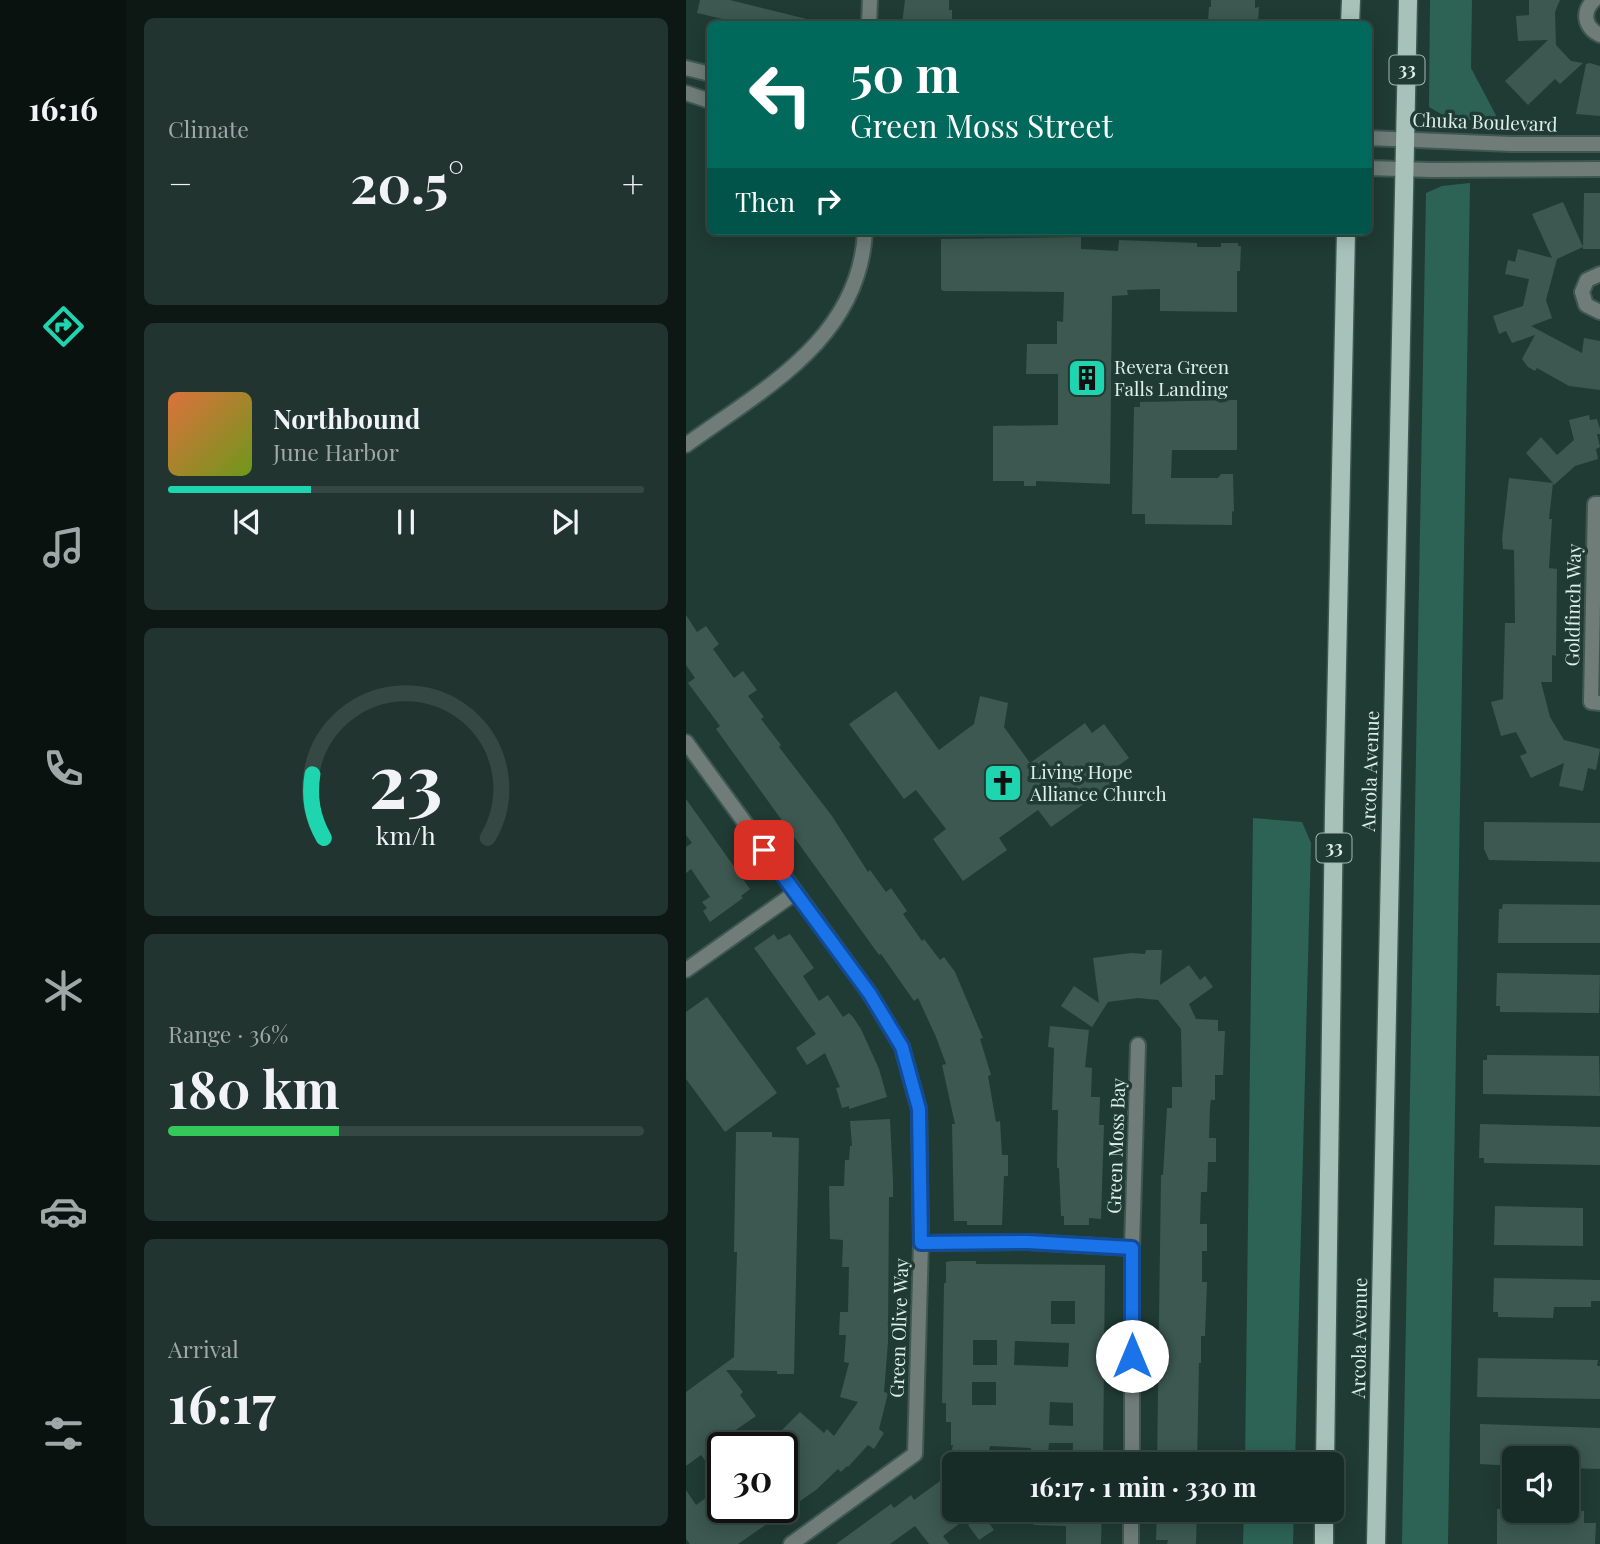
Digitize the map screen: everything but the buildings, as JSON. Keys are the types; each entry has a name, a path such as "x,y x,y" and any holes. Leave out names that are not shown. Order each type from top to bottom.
{"main road":[{"path":"1350,21 1351,0"},
{"name":"Arcola Avenue","path":"1376,1544 1408,0"},
{"name":"Arcola Avenue","path":"1325,1452 1334,810 1346,235"},
{"path":"1324,1522 1324,1544"}],"street":[{"path":"869,21 870,0"},
{"path":"1594,0 1587,9 1587,23 1600,35"},
{"path":"686,68 707,73"},
{"path":"686,93 707,99"},
{"name":"Chuka Boulevard","path":"1372,138 1511,144 1600,144"},
{"path":"1372,168 1600,169"},
{"path":"686,445 793,367 818,344 834,324 853,287 865,235"},
{"path":"1600,274 1587,279 1582,292 1586,304 1600,312"},
{"name":"Goldfinch Way","path":"1600,504 1595,504 1591,702 1600,703"},
{"name":"Green Olive Way","path":"686,743 870,994 902,1047 919,1109 921,1243 915,1454 791,1544"},
{"path":"686,970 794,893"},
{"name":"Green Moss Bay","path":"1132,1452 1132,1248 1138,1045"},
{"path":"921,1243 1028,1242 1132,1248"},
{"path":"1131,1544 1132,1522"}],"green space":[{"path":"1430,0 1472,0 1471,68 1500,123 1448,118 1429,107"},
{"path":"1470,183 1448,1544 1402,1544 1426,193 1442,186"},
{"path":"1253,818 1302,822 1311,843 1295,1452 1245,1452"},
{"path":"1244,1522 1294,1522 1293,1544 1243,1544"}],"place":[{"name":"Revera Green Falls Landing","path":"1087,378"},
{"name":"Living Hope Alliance Church","path":"1003,783"}],"route":[{"path":"764,850 870,994 902,1047 919,1109 921,1243 1028,1242 1132,1248 1132,1356"}]}
